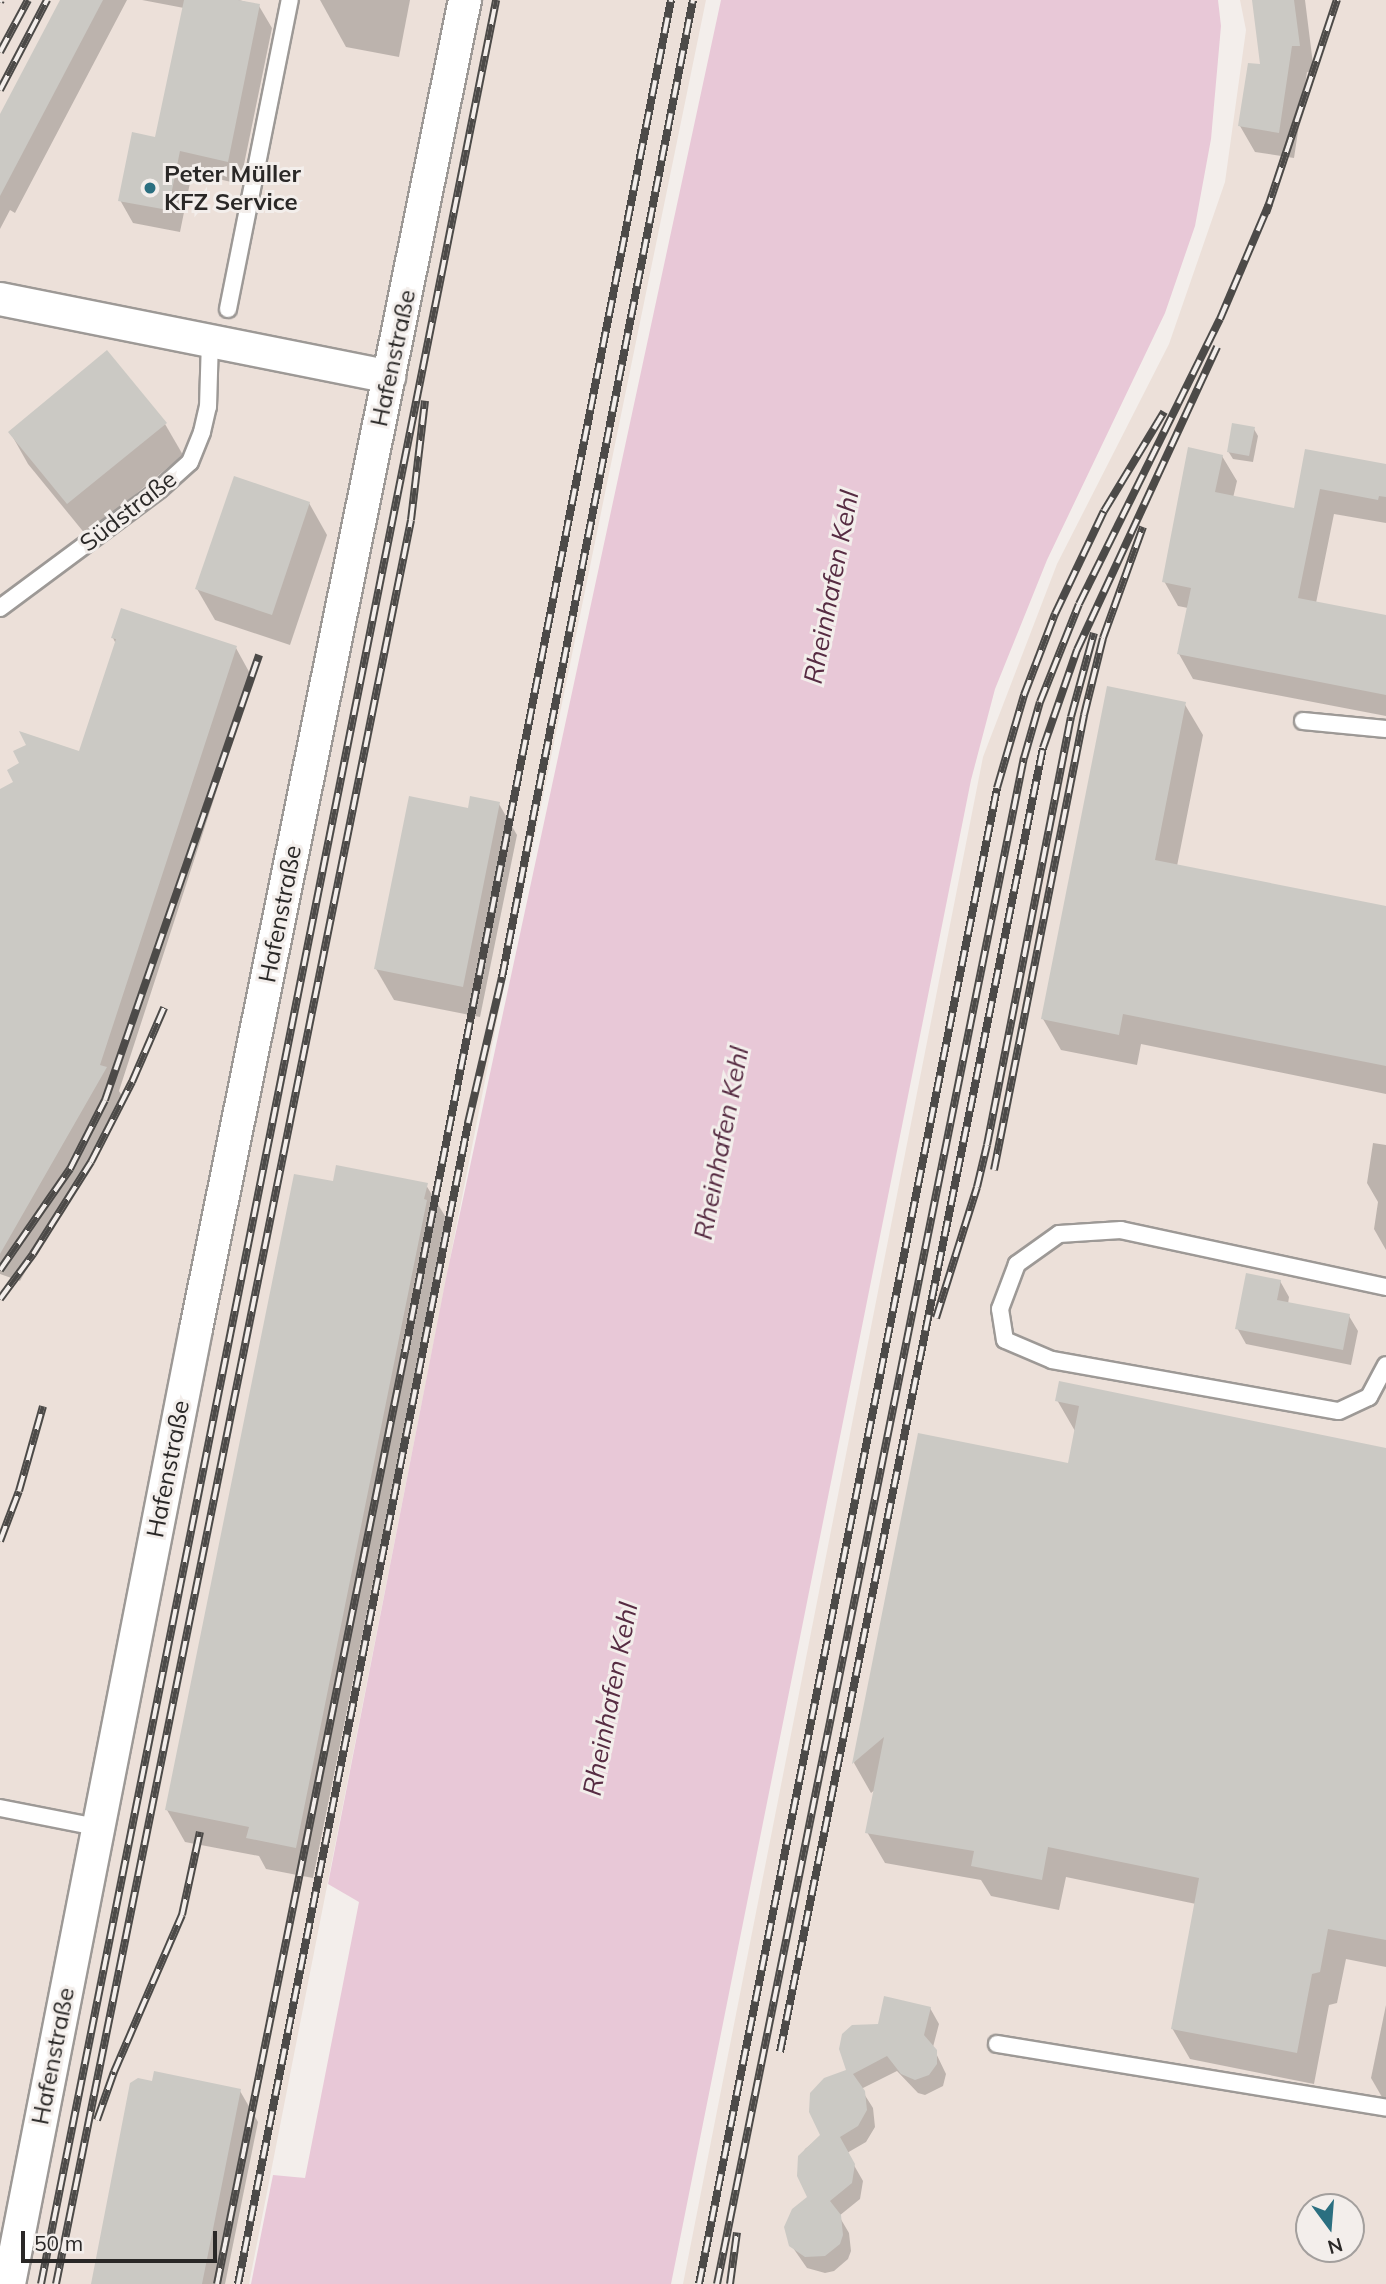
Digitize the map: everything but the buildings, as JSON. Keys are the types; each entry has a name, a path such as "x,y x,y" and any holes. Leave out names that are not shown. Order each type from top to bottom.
{"street":[{"name":"Hafenstraße","path":"9,2284 97,1828 465,0"},
{"path":"0,299 389,377"}],"lane":[{"path":"228,309 290,0"},
{"name":"Südstraße","path":"0,608 160,489 190,462 208,407 210,341"},
{"path":"1303,721 1386,729"},
{"path":"1386,1287 1121,1230 1059,1234 1017,1264 1000,1309 1005,1340 1052,1360 1339,1411 1369,1396 1386,1365"},
{"path":"0,1808 97,1828"},
{"path":"998,2044 1386,2108"}],"shaded area":[{"path":"0,0 706,0 491,1050 249,2284 0,2284"},
{"path":"1240,0 1386,0 1386,2284 683,2284 983,757 1057,564 1169,344 1225,182 1246,30"}],"water":[{"name":"Rheinhafen Kehl","path":"721,0 1218,0 1221,26 1211,139 1195,226 1165,313 1047,560 995,689 971,780 671,2284 251,2284 273,2175 305,2178 359,1902 328,1884 446,1278"}],"railway":[{"path":"0,52 28,0"},
{"path":"0,90 47,0"},
{"path":"41,2284 496,0"},
{"path":"217,2284 405,1352 671,0"},
{"path":"238,2284 468,1123 502,977 693,0"},
{"path":"1266,213 1337,0"},
{"path":"717,2284 1024,758 1040,702 1079,604 1220,319 1269,204"},
{"path":"780,2052 1043,748 1077,650 1217,347"},
{"path":"56,2284 411,520 425,401"},
{"path":"699,2284 997,788 1024,695 1055,614 1104,511 1164,412"},
{"path":"994,1170 1084,715 1103,638 1143,527"},
{"path":"936,1318 977,1187 987,1145 1071,717 1094,633"},
{"path":"0,1270 70,1169 105,1100 259,655"},
{"path":"0,1299 33,1254 91,1162 132,1082 164,1008"},
{"path":"0,1541 19,1491 43,1406"},
{"path":"97,2120 114,2072 182,1915 200,1832"},
{"path":"730,2284 737,2232"}],"place":[{"name":"Peter Müller KFZ Service","path":"150,188"}]}
